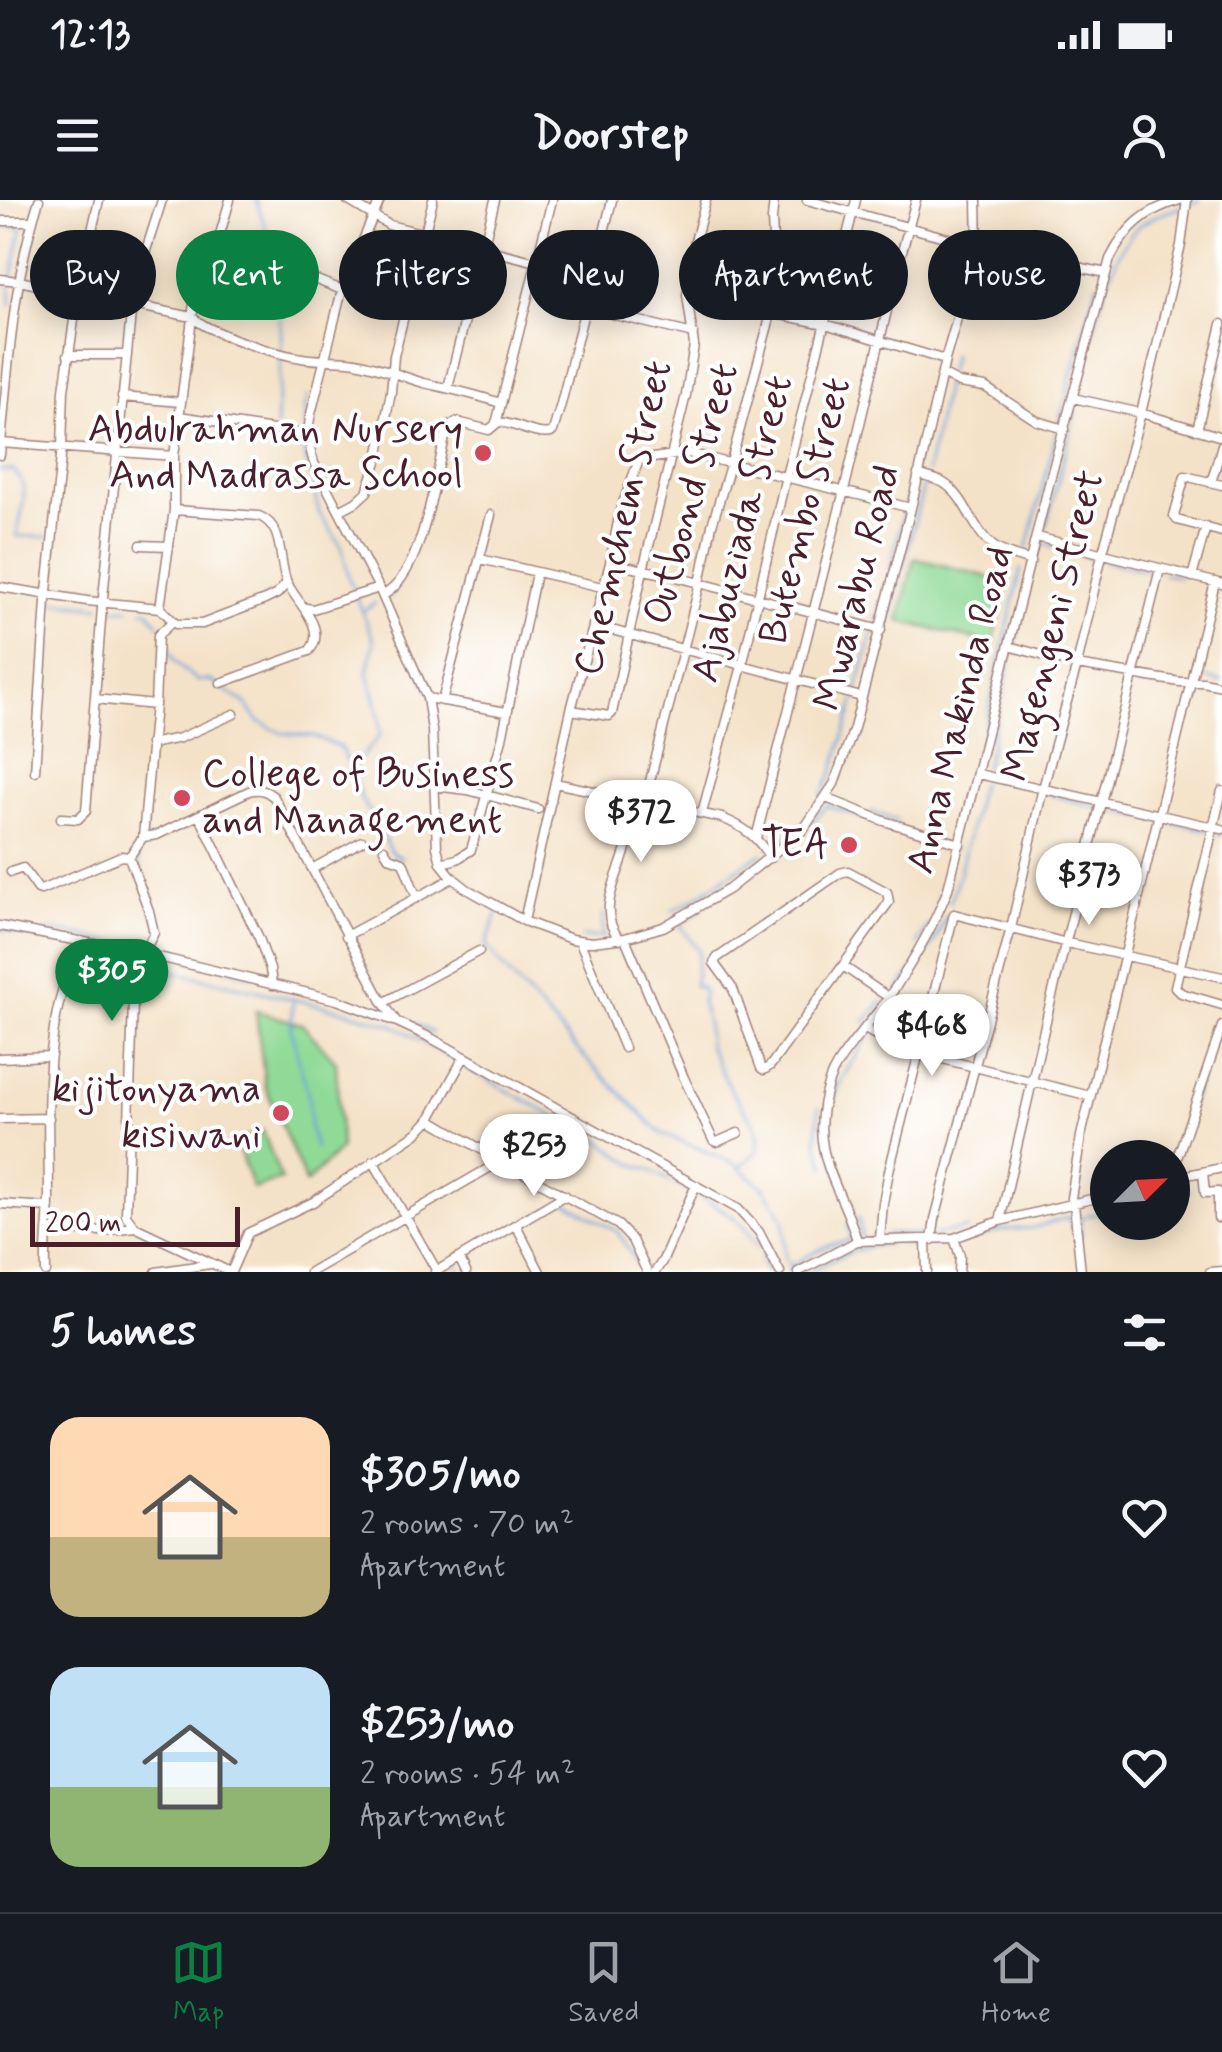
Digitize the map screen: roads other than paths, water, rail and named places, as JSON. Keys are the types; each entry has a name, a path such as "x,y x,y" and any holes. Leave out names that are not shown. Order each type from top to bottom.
{"street":[{"path":"38,200 5,338 0,449 62,447 174,456"},
{"path":"93,230 100,200"},
{"path":"153,230 162,200"},
{"path":"221,230 230,200"},
{"path":"347,200 389,225 409,230"},
{"path":"367,230 380,200"},
{"path":"426,230 433,200"},
{"path":"487,230 495,200"},
{"path":"544,230 552,200"},
{"path":"604,230 612,200"},
{"path":"698,230 706,200"},
{"name":"Outbond Street","path":"772,230 774,200"},
{"path":"808,200 928,232"},
{"name":"Ajabuziada Street","path":"702,813 856,200"},
{"name":"Butembo Street","path":"756,838 916,200"},
{"name":"Mwarabu Road","path":"978,200 978,230"},
{"name":"Anna Makinda Road","path":"856,1238 822,1145 828,1086 835,1067 888,998 942,905 1064,429 1116,246 1132,224 1162,205 1184,200"},
{"name":"Magengeni Street","path":"927,1272 929,1240 1141,414 1181,245 1184,200"},
{"path":"0,221 32,221"},
{"path":"1081,268 1106,273"},
{"path":"0,279 30,282"},
{"path":"306,608 395,589 415,554 448,426 454,422 489,430 496,422 527,294"},
{"path":"339,302 307,435 314,462 381,592 428,698 442,863 467,888 524,921 580,942 624,1048"},
{"path":"35,771 64,390 74,320"},
{"path":"61,818 78,820 86,811 130,320"},
{"path":"160,608 174,510 174,456 192,320"},
{"path":"196,320 224,334 304,359 350,361 500,403"},
{"path":"340,511 367,492 378,458 403,320"},
{"path":"448,388 465,320"},
{"path":"496,422 551,433 583,320"},
{"path":"636,320 694,334"},
{"name":"Chemchem Street","path":"572,710 604,716 612,713 686,395 694,345 691,320"},
{"name":"Outbond Street","path":"738,1133 717,1142 713,1140 623,939 612,930 608,915 684,648 712,524 769,320"},
{"path":"803,320 945,360"},
{"name":"Mwarabu Road","path":"580,942 623,939 663,927 730,888 803,830 826,798 854,728 881,630 957,320"},
{"path":"1197,430 1222,324"},
{"path":"68,355 126,355"},
{"path":"942,374 959,383 985,386 1036,420 1064,429"},
{"path":"122,397 181,402"},
{"path":"1073,398 1222,437"},
{"path":"179,416 307,435"},
{"path":"1211,482 1222,445"},
{"path":"524,921 620,511 637,463 642,458 688,453 911,508"},
{"path":"918,474 946,485 992,545 1031,561"},
{"path":"1222,485 1185,476 1174,516 1222,532"},
{"path":"174,510 264,518 276,530 287,582 306,608 316,636 313,648 221,684"},
{"path":"442,702 491,515"},
{"path":"1192,577 1206,527"},
{"path":"1037,537 1219,583 1157,814 1076,1164 1071,1198 1081,1272"},
{"path":"141,545 168,546"},
{"path":"480,559 602,588"},
{"path":"610,562 881,630"},
{"path":"1000,1221 1160,569"},
{"path":"442,863 471,850 502,739 536,573"},
{"path":"0,587 160,608 180,625 202,624 265,600 287,582"},
{"path":"129,856 143,838 158,635 172,622"},
{"path":"593,625 861,697"},
{"path":"1009,646 1076,665 1222,686"},
{"path":"428,698 506,712"},
{"path":"95,699 155,706"},
{"path":"150,744 180,738 234,714"},
{"path":"978,774 1218,828"},
{"path":"555,783 738,824 756,838 770,858"},
{"path":"434,786 487,794 538,809"},
{"path":"143,838 248,791 269,792 397,1022"},
{"path":"1222,791 1218,828 1174,988 1222,1005"},
{"path":"826,798 960,844"},
{"path":"198,816 259,938 272,984"},
{"path":"312,869 362,840"},
{"path":"384,849 389,857 403,862 417,898"},
{"path":"11,872 23,868 38,890 42,890 129,856"},
{"path":"129,856 154,934 134,971 133,986 126,1209 128,1220 135,1227 231,1272 248,1233 313,1202 417,1134 464,1057"},
{"path":"848,871 888,892 890,900 843,966 770,1066 761,1068 732,989 714,966 717,958 840,872 848,871"},
{"path":"346,936 453,878"},
{"path":"942,905 954,914 1067,943 1222,976"},
{"path":"880,1239 889,1171 954,914"},
{"path":"0,926 82,940 272,984 337,1000 397,1022 738,1209 759,1232 780,1272"},
{"path":"46,1272 51,1056 64,987 82,940"},
{"path":"383,1002 479,951"},
{"path":"843,966 888,998"},
{"path":"1184,1140 1222,1026"},
{"path":"865,1028 890,1043 919,1053 1090,1096"},
{"path":"0,1058 51,1056"},
{"path":"0,1119 50,1118"},
{"path":"430,1118 625,1230 647,1272"},
{"path":"373,1161 436,1271 564,1195"},
{"path":"310,1272 501,1161"},
{"path":"1190,1173 1222,1168"},
{"path":"1204,1172 1205,1193 1218,1192 1218,1218"},
{"path":"654,1272 696,1184"},
{"path":"798,1272 856,1238 954,1238 1000,1221 1090,1200"},
{"path":"0,1204 48,1207"},
{"path":"516,1225 540,1272"},
{"path":"47,1230 135,1227"},
{"path":"954,1238 960,1256 959,1272"},
{"path":"459,1258 466,1272"},
{"path":"156,1272 210,1264"},
{"path":"1210,1272 1222,1272"}],"waterway":[{"path":"256,200 267,230"},
{"path":"1131,218 1165,200"},
{"path":"1191,203 1199,200"},
{"path":"1078,395 1100,309 1123,246 1143,223 1182,207"},
{"path":"1101,267 1125,223"},
{"path":"3,225 22,229 12,276"},
{"path":"10,283 11,305"},
{"path":"1059,422 1097,283"},
{"path":"276,427 280,320"},
{"path":"948,372 953,354"},
{"path":"906,503 938,362"},
{"path":"927,472 946,381"},
{"path":"304,429 308,396"},
{"path":"1046,527 1075,413"},
{"path":"1027,549 1057,431"},
{"path":"301,443 319,513 342,547 349,578 374,641 368,673 380,735 351,770 362,801 377,821 388,847 402,858"},
{"path":"0,470 14,471 22,485 17,536 47,537"},
{"path":"872,672 883,647 924,483"},
{"path":"876,620 903,513"},
{"path":"355,531 367,557"},
{"path":"1041,543 1098,560"},
{"path":"1016,640 1040,548"},
{"path":"1104,561 1155,572"},
{"path":"1172,568 1188,571"},
{"path":"979,751 1021,569"},
{"path":"1163,574 1180,577"},
{"path":"389,597 398,587"},
{"path":"50,599 100,607"},
{"path":"364,610 375,603"},
{"path":"107,609 130,609"},
{"path":"143,610 149,611 158,624"},
{"path":"857,690 873,632"},
{"path":"164,634 175,661 198,681 213,682 245,703 258,721 281,733 313,736 340,747 350,768"},
{"path":"985,768 1012,654"},
{"path":"418,669 430,693 440,697"},
{"path":"1199,676 1222,682"},
{"path":"821,797 834,769 855,700"},
{"path":"950,903 981,783"},
{"path":"1043,792 1099,808 1208,830"},
{"path":"812,822 827,806 875,821"},
{"path":"872,812 897,821"},
{"path":"769,849 805,820"},
{"path":"887,826 955,849"},
{"path":"1217,833 1222,835"},
{"path":"150,838 137,850 154,917"},
{"path":"784,850 797,840"},
{"path":"672,910 762,853"},
{"path":"453,871 464,881"},
{"path":"937,904 948,874"},
{"path":"704,907 680,924 699,952 694,986 701,987 704,995 701,1002 709,1047 759,1137 758,1151 740,1167"},
{"path":"497,914 486,945 503,967 588,1061 661,1133 734,1163 764,1188 784,1219 785,1259 793,1267"},
{"path":"582,937 603,937 603,914"},
{"path":"898,990 936,939 946,916"},
{"path":"917,945 928,925"},
{"path":"1,930 77,945"},
{"path":"47,931 70,933"},
{"path":"71,933 128,946"},
{"path":"83,950 130,961"},
{"path":"187,960 252,976"},
{"path":"141,964 395,1026 456,1061"},
{"path":"345,999 384,1012"},
{"path":"293,1001 291,1030 309,1098 315,1148"},
{"path":"865,1022 882,1001"},
{"path":"403,1019 432,1033"},
{"path":"854,1209 836,1165 830,1119 837,1089 869,1035"},
{"path":"464,1067 602,1142 632,1164 689,1191"},
{"path":"1178,1140 1199,1083"},
{"path":"819,1107 817,1141 825,1167"},
{"path":"1209,1185 1222,1182"},
{"path":"698,1196 732,1217 758,1248"},
{"path":"534,1218 565,1202 618,1232 642,1272"},
{"path":"1081,1238 1080,1218 1090,1216"},
{"path":"858,1217 862,1238"},
{"path":"960,1242 1069,1217 1073,1231"},
{"path":"848,1225 851,1240"},
{"path":"935,1235 967,1229"},
{"path":"886,1234 927,1235"},
{"path":"870,1237 879,1235"},
{"path":"787,1272 816,1251 849,1240"},
{"path":"900,1243 922,1245"},
{"path":"809,1272 847,1254 887,1244"},
{"path":"932,1245 951,1244"},
{"path":"761,1254 766,1272"},
{"path":"456,1263 461,1272"}],"place":[{"name":"Abdulrahman Nursery And Madrassa School","path":"483,453"},
{"name":"College of Business and Management","path":"182,798"},
{"name":"TEA","path":"849,845"},
{"name":"kijitonyama kisiwani","path":"281,1113"}]}
